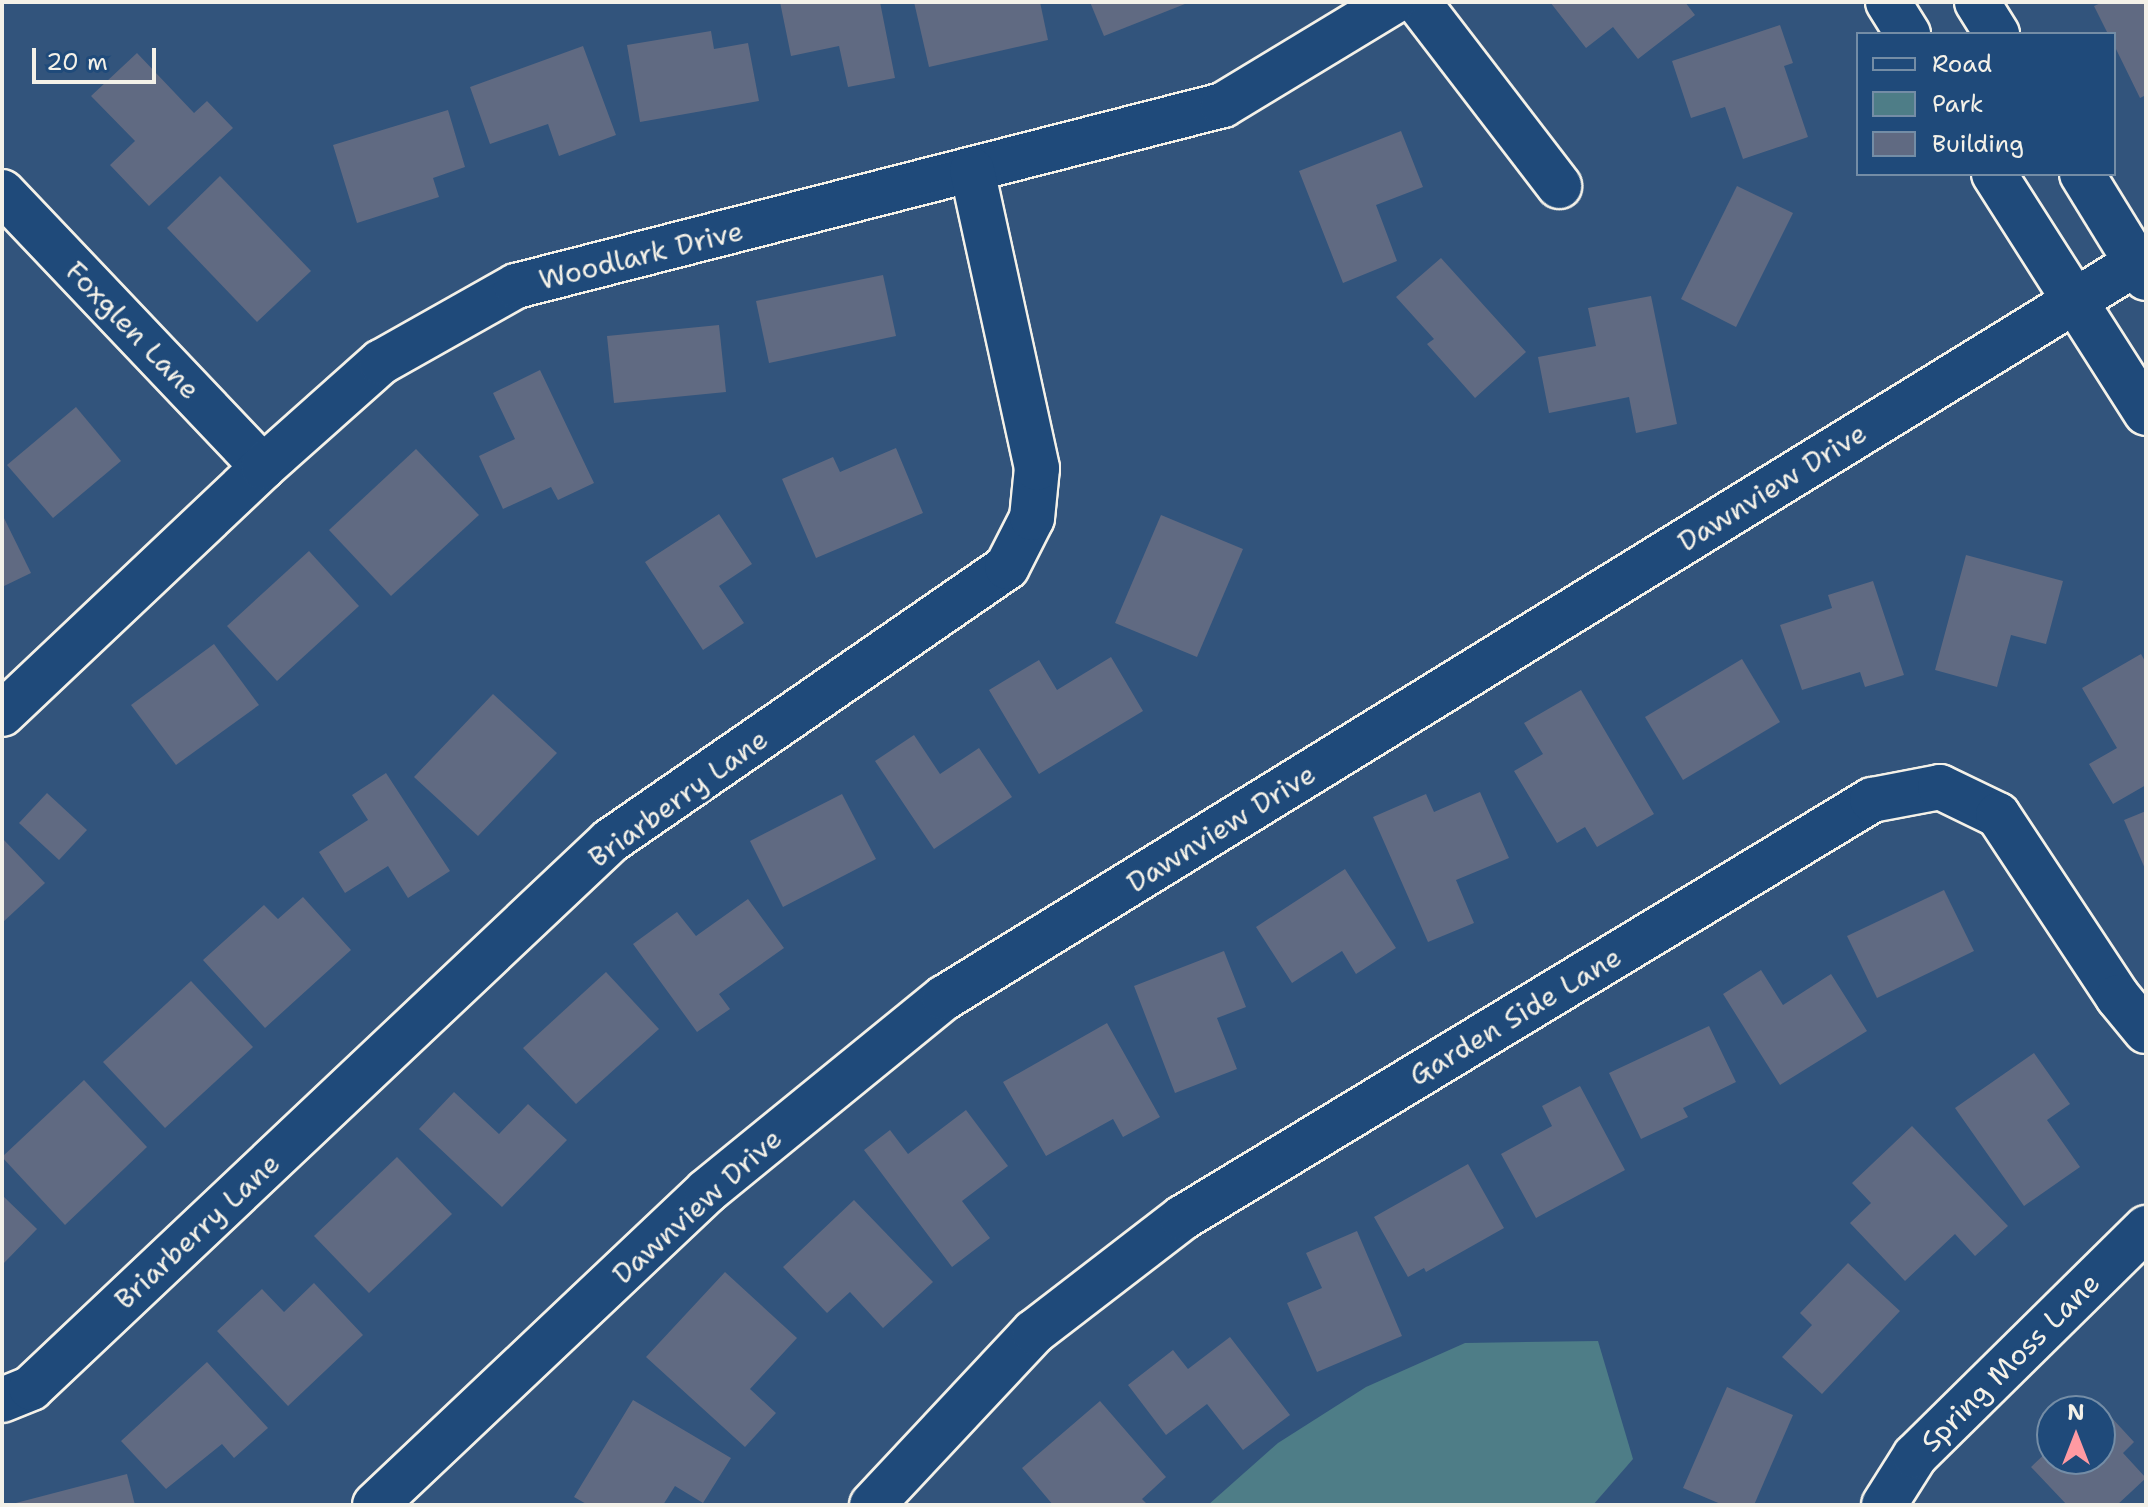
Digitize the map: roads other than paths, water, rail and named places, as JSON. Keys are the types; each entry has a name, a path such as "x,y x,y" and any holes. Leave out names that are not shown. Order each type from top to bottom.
{"street":[{"name":"Woodlark Drive","path":"2,714 263,467 381,362 516,286 1223,105 1393,2"},
{"path":"1418,2 1559,186"},
{"path":"1888,2 1907,32"},
{"path":"1977,2 1996,32"},
{"name":"Briarberry Lane","path":"2,1400 31,1388 610,841 1007,567 1032,518 1037,468 972,170"},
{"path":"1995,176 2146,413"},
{"path":"2083,176 2143,266"},
{"name":"Foxglen Lane","path":"2,192 263,467"},
{"name":"Dawnview Drive","path":"375,1505 707,1191 944,998 2073,301 2143,266"},
{"name":"Garden Side Lane","path":"872,1505 1034,1332 1182,1218 1872,800 1940,787 1998,815 2118,997 2146,1031"},
{"name":"Spring Moss Lane","path":"1884,1505 1915,1456 2146,1228"}]}
